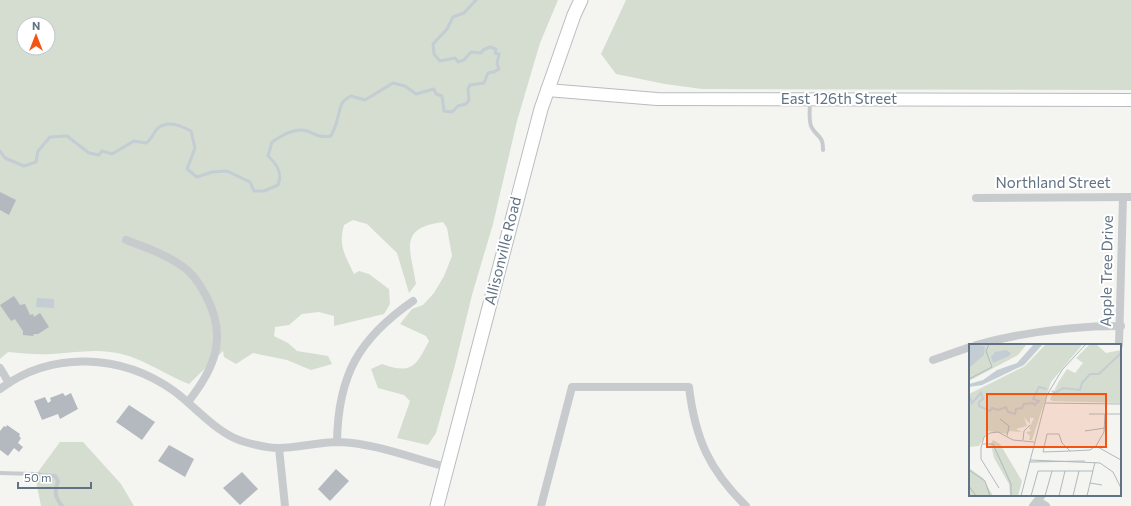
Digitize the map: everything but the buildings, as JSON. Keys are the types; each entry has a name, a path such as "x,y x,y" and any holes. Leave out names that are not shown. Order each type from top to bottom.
{"main road":[{"name":"Allisonville Road","path":"437,506 482,338 515,205 548,90 581,0"},
{"name":"East 126th Street","path":"548,90 657,99 1131,100"}],"street":[{"name":"Northland Street","path":"976,198 1127,197"},
{"name":"Apple Tree Drive","path":"1119,344 1127,197"},
{"path":"126,240 169,258 182,266 194,276 212,307 217,334 215,358 206,378 188,402"},
{"path":"338,442 339,406 354,361 376,330 390,317 413,301"},
{"path":"981,344 1040,331 1080,327 1120,326"},
{"path":"933,360 969,347"},
{"path":"0,389 9,382 28,373 57,364 72,361 107,362 132,369 154,378 188,402 214,424 244,442 279,448 338,442 364,445 447,467"},
{"path":"0,368 9,382"},
{"path":"541,506 572,387 689,387 693,419 706,455 727,486 746,506"},
{"path":"279,448 285,506"},
{"path":"1037,501 1046,506"}],"lane":[{"path":"810,99 810,124 812,128 820,135 823,150"},
{"path":"0,473 55,476 58,481 55,494 56,500 62,506"}],"shaded area":[{"path":"0,0 558,0 540,43 517,121 493,224 472,295 455,365 436,433 428,445 397,438 410,401 404,395 378,388 371,369 382,364 400,369 412,366 420,357 429,341 426,336 400,324 412,309 423,305 434,293 444,276 452,256 447,228 443,222 428,225 419,229 413,235 410,242 410,251 416,284 409,293 397,253 367,224 353,220 344,225 342,232 343,250 354,274 359,271 369,274 389,289 390,304 384,314 334,326 334,316 319,312 302,314 289,325 275,327 274,336 288,343 297,351 328,356 332,364 311,370 287,360 253,353 236,364 224,357 223,351 189,384 141,361 110,352 88,351 40,354 8,352 0,359"},
{"path":"626,0 1131,0 1131,90 702,89 665,84 616,74 601,54"},
{"path":"37,298 54,299 54,308 36,307"},
{"path":"60,442 83,442 121,484 134,506 41,506 35,476"}],"waterway":[{"path":"0,151 5,158 24,166 36,162 38,151 50,137 67,136 89,153 99,155 102,151 112,154 134,141 146,143 150,140 158,128 166,124 171,124 191,131 195,148 187,169 197,177 212,172 227,171 250,182 254,191 264,191 278,185 280,177 278,169 268,156 272,142 285,134 297,130 305,130 326,137 331,136 342,103 351,96 365,100 393,83 405,86 416,94 434,89 436,94 442,96 444,111 452,112 458,106 466,104 469,100 468,89 470,85 484,83 488,73 499,69 497,64 499,54 495,53 496,49 490,47 483,50 481,53 471,52 464,60 458,62 455,58 440,61 434,54 433,44 447,29 453,17 464,13 476,0"}]}
